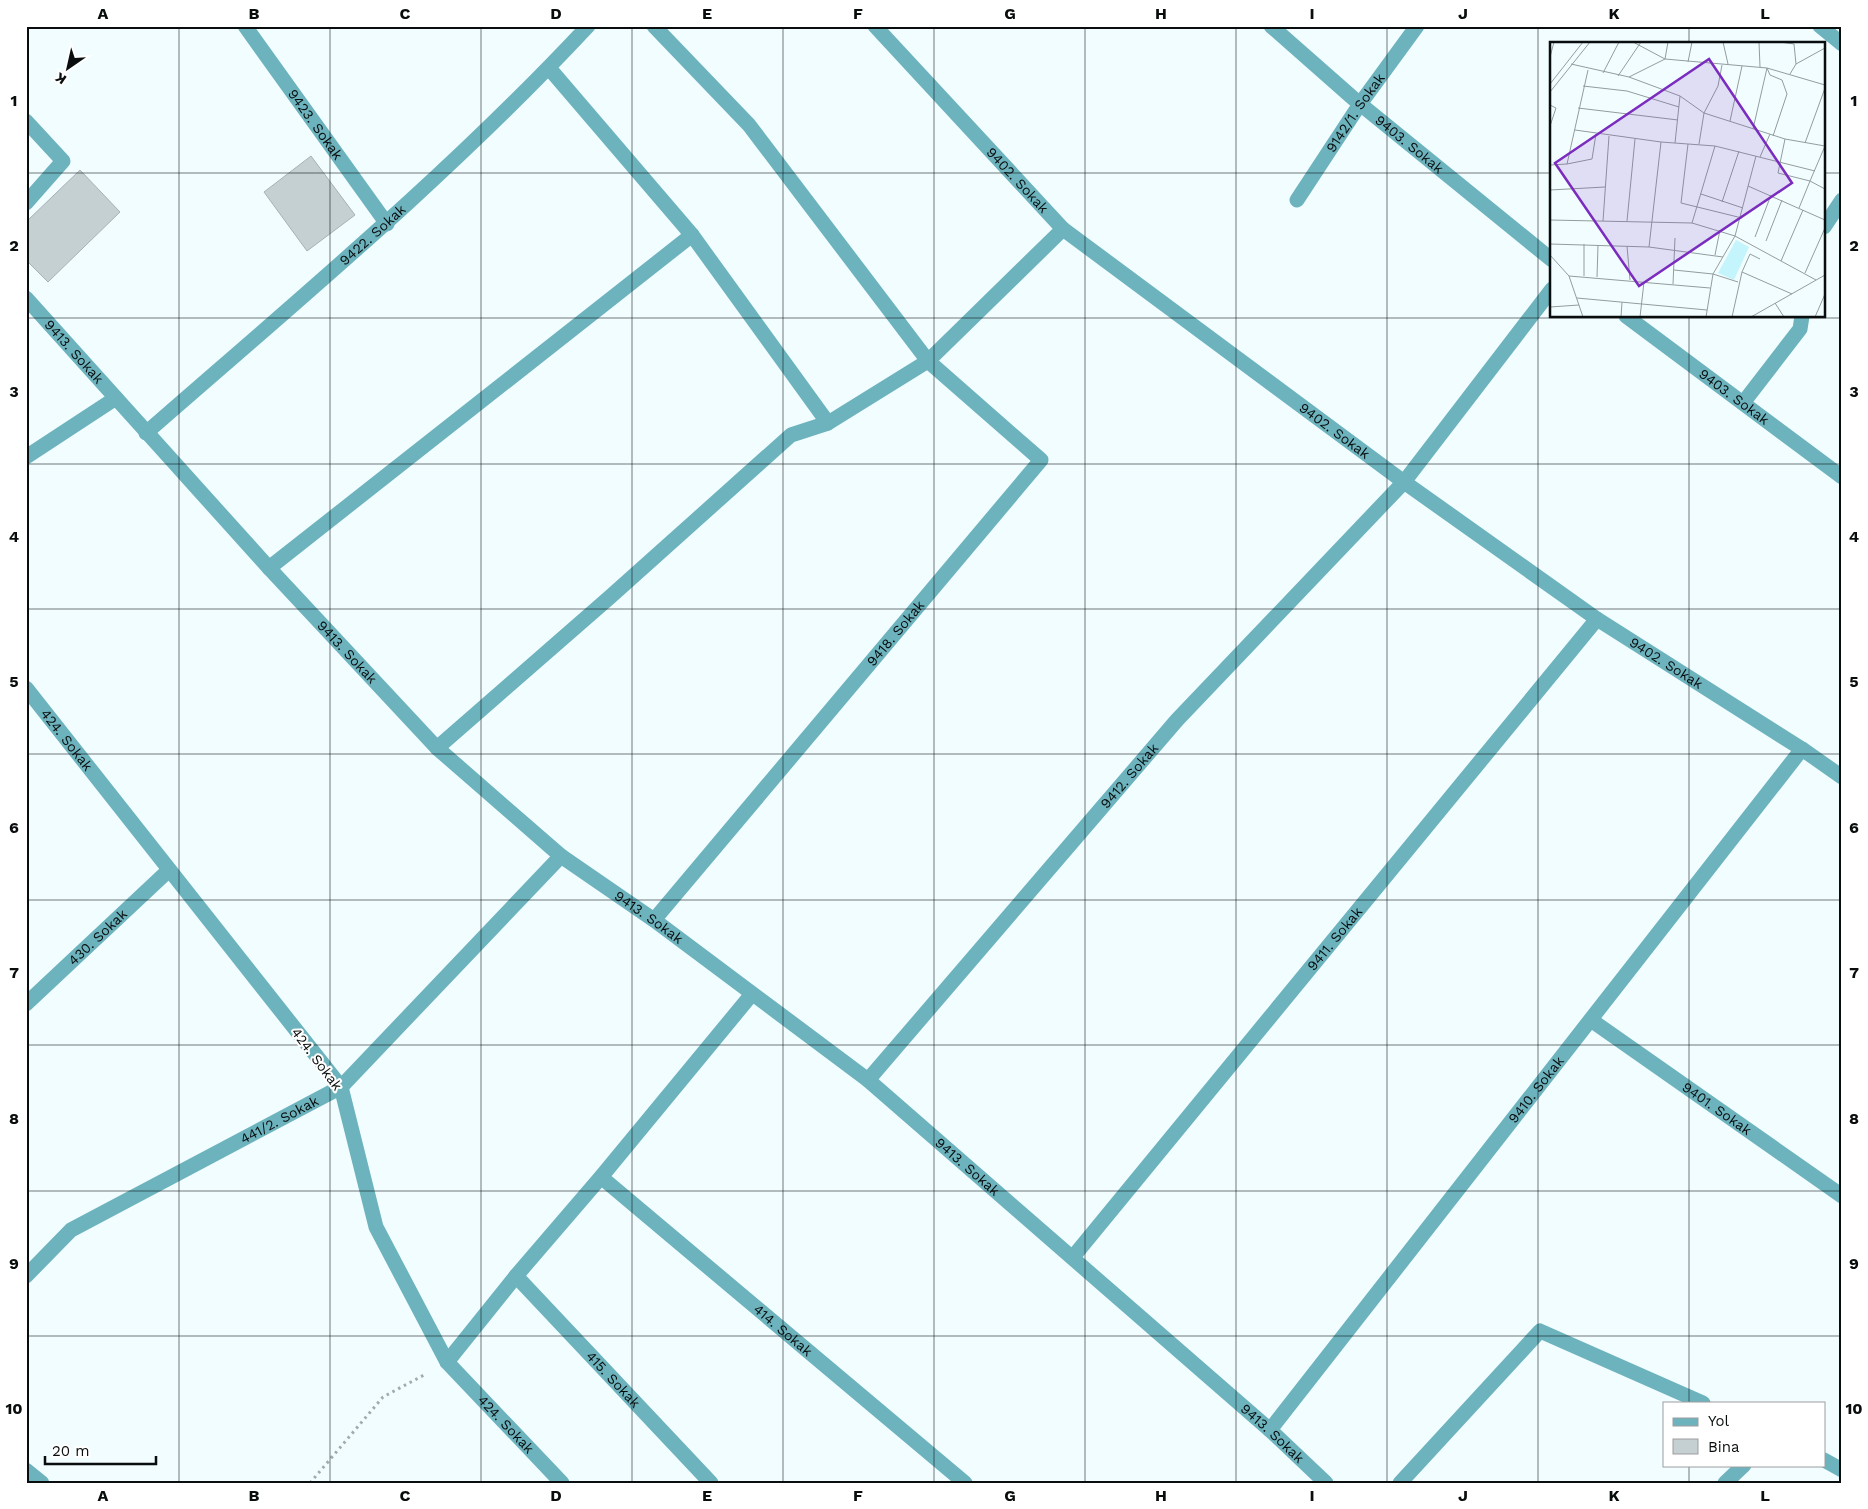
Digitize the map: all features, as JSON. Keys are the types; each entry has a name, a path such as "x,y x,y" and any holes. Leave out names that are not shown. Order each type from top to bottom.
{"street":[{"name":"9423. Sokak","path":"245,26 387,224"},
{"name":"9422. Sokak","path":"146,433 387,224 549,68 588,26"},
{"path":"654,26 749,125 928,361"},
{"name":"9402. Sokak","path":"875,26 1062,229 1404,482 1597,619 1802,749 1842,778"},
{"name":"9403. Sokak","path":"1271,26 1360,104 1550,258"},
{"name":"9142/1. Sokak","path":"1297,200 1360,104 1417,26"},
{"path":"1820,26 1842,44"},
{"path":"549,68 692,235 828,423"},
{"path":"26,120 63,161 26,203"},
{"path":"1826,224 1842,200"},
{"path":"437,748 603,604 792,435 828,423 928,361 1062,229"},
{"path":"269,568 692,235"},
{"name":"9412. Sokak","path":"868,1080 1177,720 1404,482 1550,292"},
{"name":"9413. Sokak","path":"26,298 269,568 437,748 561,856 654,920 868,1080 1270,1430 1326,1483"},
{"name":"9403. Sokak","path":"1629,318 1842,477"},
{"path":"1743,403 1800,329 1802,318"},
{"name":"9418. Sokak","path":"654,920 1041,460 928,361"},
{"path":"26,457 116,398"},
{"name":"9411. Sokak","path":"1073,1257 1597,619"},
{"name":"424. Sokak","path":"26,688 341,1087 376,1227 447,1362 562,1483"},
{"name":"9410. Sokak","path":"1270,1430 1802,749"},
{"name":"441/2. Sokak","path":"26,1276 71,1230 341,1087 561,856"},
{"name":"430. Sokak","path":"26,1004 169,870"},
{"path":"447,1362 516,1276 602,1177 752,994"},
{"name":"9401. Sokak","path":"1591,1020 1842,1196"},
{"name":"414. Sokak","path":"602,1177 965,1483"},
{"name":"415. Sokak","path":"516,1276 711,1483"},
{"path":"1400,1483 1540,1331 1701,1402"},
{"path":"1826,1461 1842,1470"},
{"path":"1725,1483 1743,1466"},
{"path":"26,1470 42,1483"}],"path":[{"path":"310,1483 383,1398 447,1362"}],"building":[{"path":"311,156 355,215 307,251 264,192"},
{"path":"80,170 120,212 48,282 26,260 26,222"}]}
